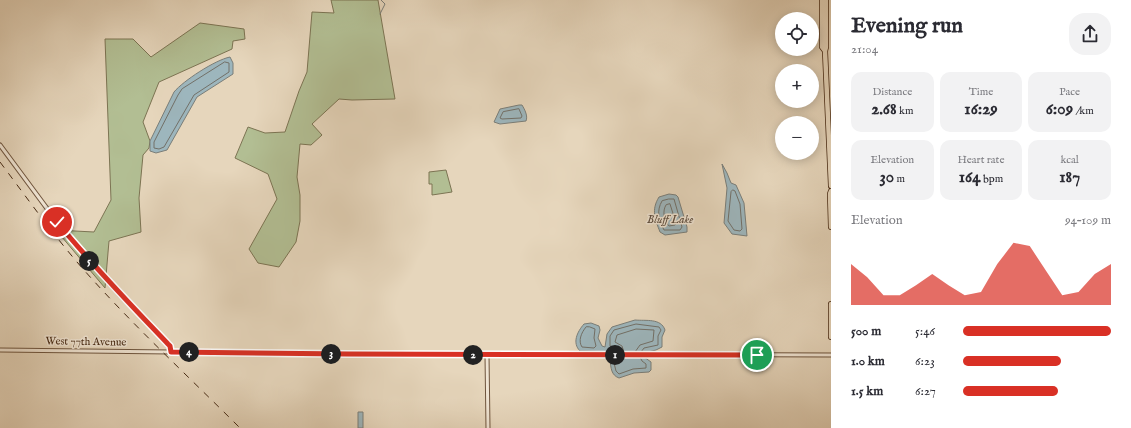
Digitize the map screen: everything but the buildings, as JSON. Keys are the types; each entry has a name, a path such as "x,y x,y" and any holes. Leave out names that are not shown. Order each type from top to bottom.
{"highway":[{"path":"822,0 822,48 825,51"},
{"path":"826,0 825,51 831,186"},
{"path":"822,27 824,27 824,37 826,38"},
{"path":"831,191 831,227"},
{"path":"831,304 831,337"}],"street":[{"path":"0,145 80,250 120,295 170,346 171,352"},
{"name":"West 77th Avenue","path":"0,350 487,355 831,355"},
{"path":"487,355 488,428"}],"green space":[{"path":"331,0 378,0 395,99 339,99 312,124 322,135 311,145 300,144 297,177 300,195 300,221 296,242 279,267 258,263 249,249 277,199 268,174 235,158 248,127 265,133 285,132 307,72 312,12 334,13"},
{"path":"200,23 244,29 245,39 233,41 232,49 159,82 143,122 150,141 149,148 143,155 139,198 141,232 109,241 105,288 56,230 94,232 111,200 105,39 133,39 151,57"},
{"path":"446,170 452,192 432,195 432,184 429,184 429,172"}],"water":[{"path":"230,57 233,63 233,74 197,97 167,150 156,153 150,151 150,141 174,92 178,87 216,62"},
{"path":"522,105 525,111 527,117 526,121 500,124 494,122 500,109"},
{"path":"722,164 731,183 736,185 744,203 747,236 732,234 724,223 727,188"},
{"name":"Bluff Lake","path":"669,194 676,195 678,197 687,227 687,232 665,235 660,232 655,219 654,210 659,197"},
{"path":"635,320 657,322 663,326 665,330 662,337 662,347 644,353 644,357 651,362 651,370 649,372 634,373 619,378 616,377 612,371 610,358 615,357 615,352 580,351 576,345 576,338 579,330 584,324 591,323 599,326 600,330 598,338 602,346 605,347 607,334 612,327"},
{"path":"358,412 363,412 363,428 358,428"}],"waterway":[{"path":"380,14 385,4 381,0"}],"railway":[{"path":"0,162 56,237 92,279 240,428"}],"route":[{"path":"57,222 86,258 170,346 171,352 757,355"}]}
